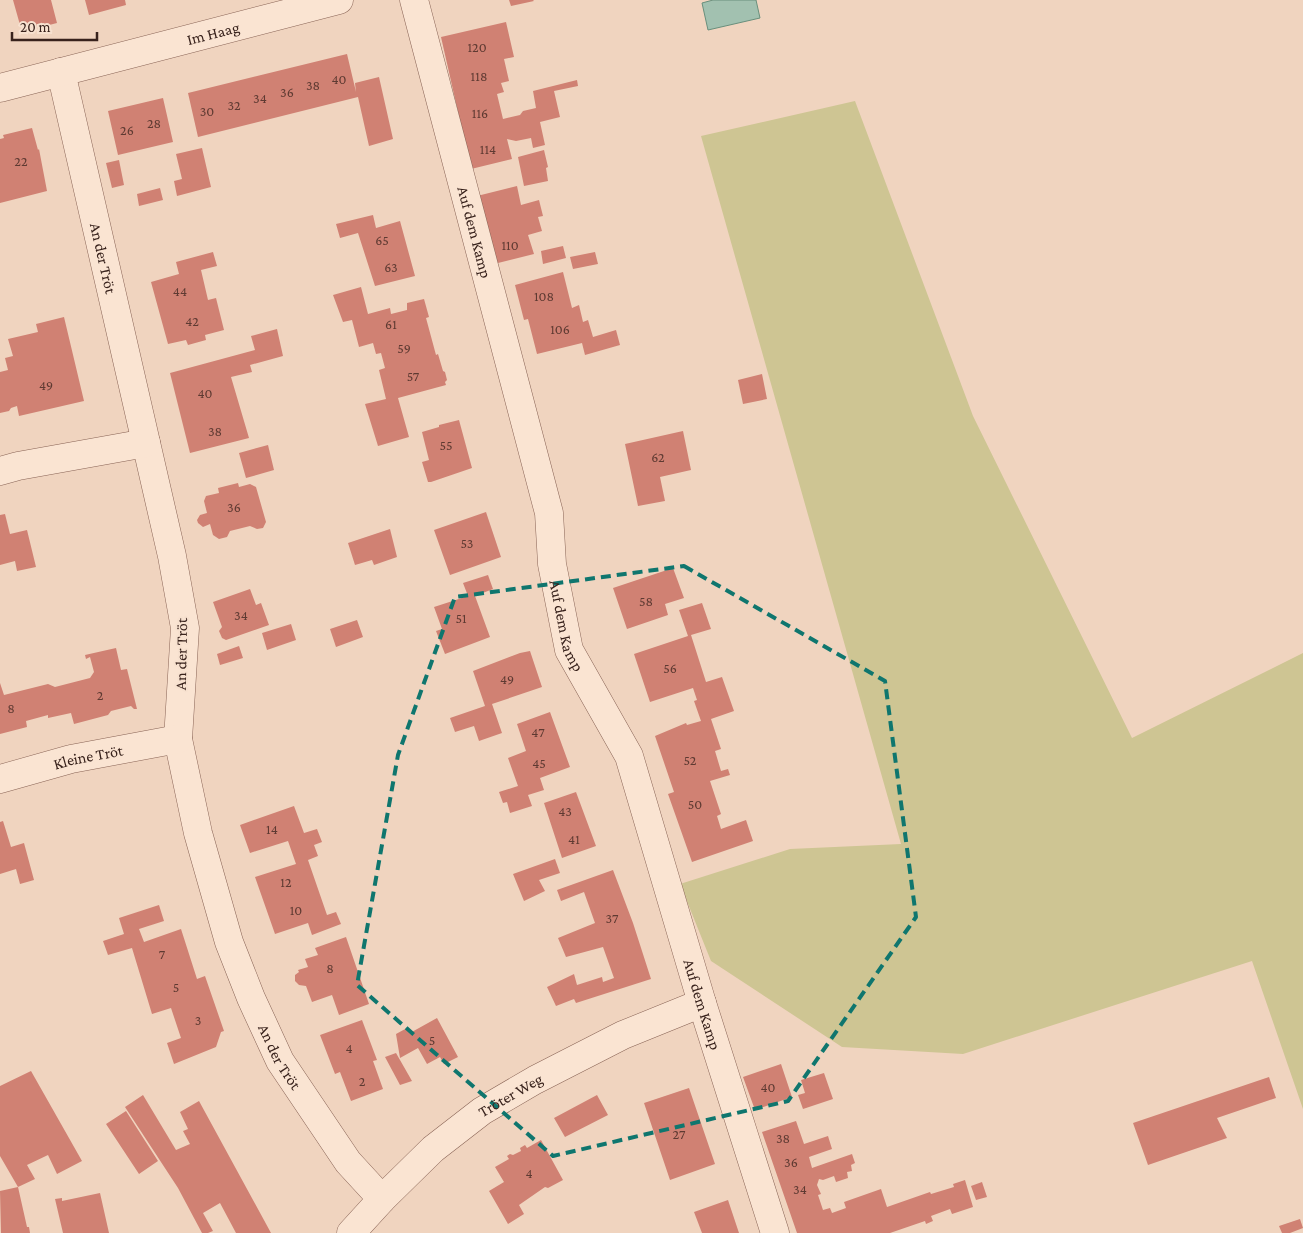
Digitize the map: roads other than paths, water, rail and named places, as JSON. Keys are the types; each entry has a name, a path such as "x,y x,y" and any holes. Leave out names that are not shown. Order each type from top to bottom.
{"street":[{"name":"Im Haag","path":"0,88 339,0"},
{"name":"Auf dem Kamp","path":"414,0 549,513 552,564 569,650 629,756 702,1003 775,1233"},
{"name":"An der Tröt","path":"61,72 172,556 185,628 178,739 198,833 230,942 251,998 280,1061 348,1162 382,1198"},
{"path":"0,471 18,466 146,443"},
{"name":"Kleine Tröt","path":"0,779 72,759 178,739"},
{"name":"Tröter Weg","path":"351,1233 382,1198 433,1149 482,1111 535,1080 622,1036 702,1003"}]}
